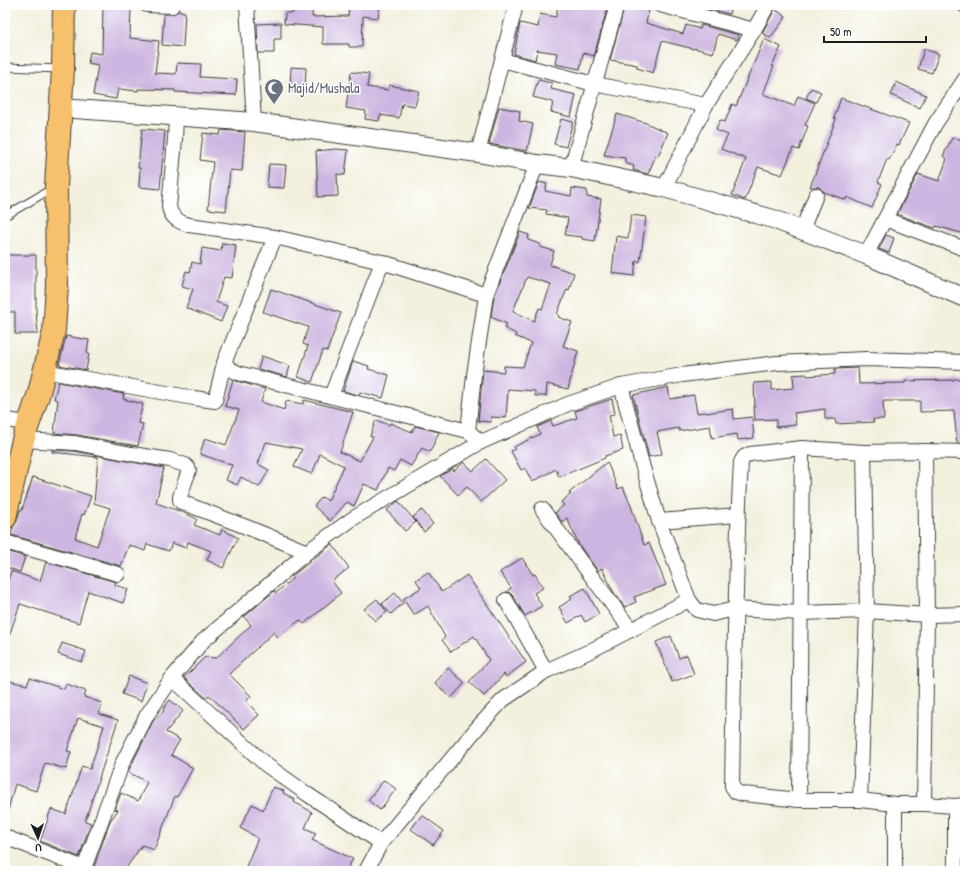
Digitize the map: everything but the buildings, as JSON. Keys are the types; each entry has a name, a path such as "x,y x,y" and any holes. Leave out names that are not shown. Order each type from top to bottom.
{"main road":[{"path":"5,518 26,431 39,393 54,331 57,286 56,186 62,108 64,5"}],"street":[{"path":"147,5 172,6"},
{"path":"247,5 254,122"},
{"path":"478,153 516,5"},
{"path":"571,168 617,5"},
{"path":"660,5 754,30"},
{"path":"664,188 706,105 754,30 768,5"},
{"path":"502,60 594,84 706,105"},
{"path":"866,255 935,124 965,79"},
{"path":"62,108 254,122 478,153 537,164 571,168 664,188 773,219 866,255 965,298"},
{"path":"176,116 169,207 173,217 182,223 275,237 382,262 486,294"},
{"path":"468,431 474,375 486,294 537,164"},
{"path":"802,230 816,195"},
{"path":"885,219 965,249"},
{"path":"44,371 194,398 215,400 224,363 275,237"},
{"path":"330,396 382,262"},
{"path":"5,837 84,869 122,764 147,715 172,678 203,641 306,552 352,519 481,442 568,404 621,386 682,375 778,362 866,359 965,362"},
{"path":"224,363 230,369 238,373 468,431 481,442"},
{"path":"621,386 659,521 690,600 697,610 712,614 735,609 800,613 867,611 927,615 965,614"},
{"path":"5,420 26,431 75,443 170,460 185,465 189,470 180,497 181,502 306,552"},
{"path":"799,800 802,448"},
{"path":"955,871 960,806 895,804 860,800 799,800 736,792 732,786 735,609 741,462 744,457 750,454 802,448 864,452 965,452"},
{"path":"924,804 927,615 925,451"},
{"path":"860,800 867,611 864,452"},
{"path":"542,509 630,630"},
{"path":"659,521 738,515"},
{"path":"5,542 118,574"},
{"path":"506,600 546,671"},
{"path":"366,871 380,843 478,727 503,700 546,671 690,600"},
{"path":"172,678 265,764 380,843"},
{"path":"895,804 895,871"}],"lane":[{"path":"5,66 63,69"},
{"path":"5,216 56,186"}],"place":[{"name":"Majid/Mushala","path":"274,105"}]}
